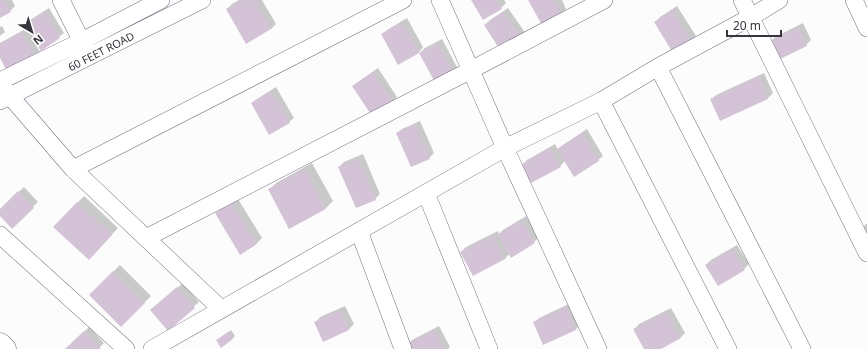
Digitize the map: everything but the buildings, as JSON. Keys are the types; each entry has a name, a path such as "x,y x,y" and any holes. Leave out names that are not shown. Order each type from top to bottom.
{"main road":[{"path":"0,344 5,349"}],"street":[{"path":"61,0 90,57"},
{"name":"60 FEET ROAD","path":"5,99 202,0"},
{"path":"73,169 403,0"},
{"path":"440,0 505,148 598,349"},
{"path":"146,238 604,0"},
{"path":"742,0 867,253"},
{"path":"152,349 505,148 601,101 658,67 751,17 779,0"},
{"path":"854,0 867,28"},
{"name":"60 FEET ROAD","path":"0,82 82,41 156,1"},
{"path":"658,67 802,349"},
{"path":"0,82 5,99 73,169 221,310"},
{"path":"601,101 728,349"},
{"path":"426,193 489,349"},
{"path":"359,231 403,349"},
{"path":"0,235 126,349"}]}
